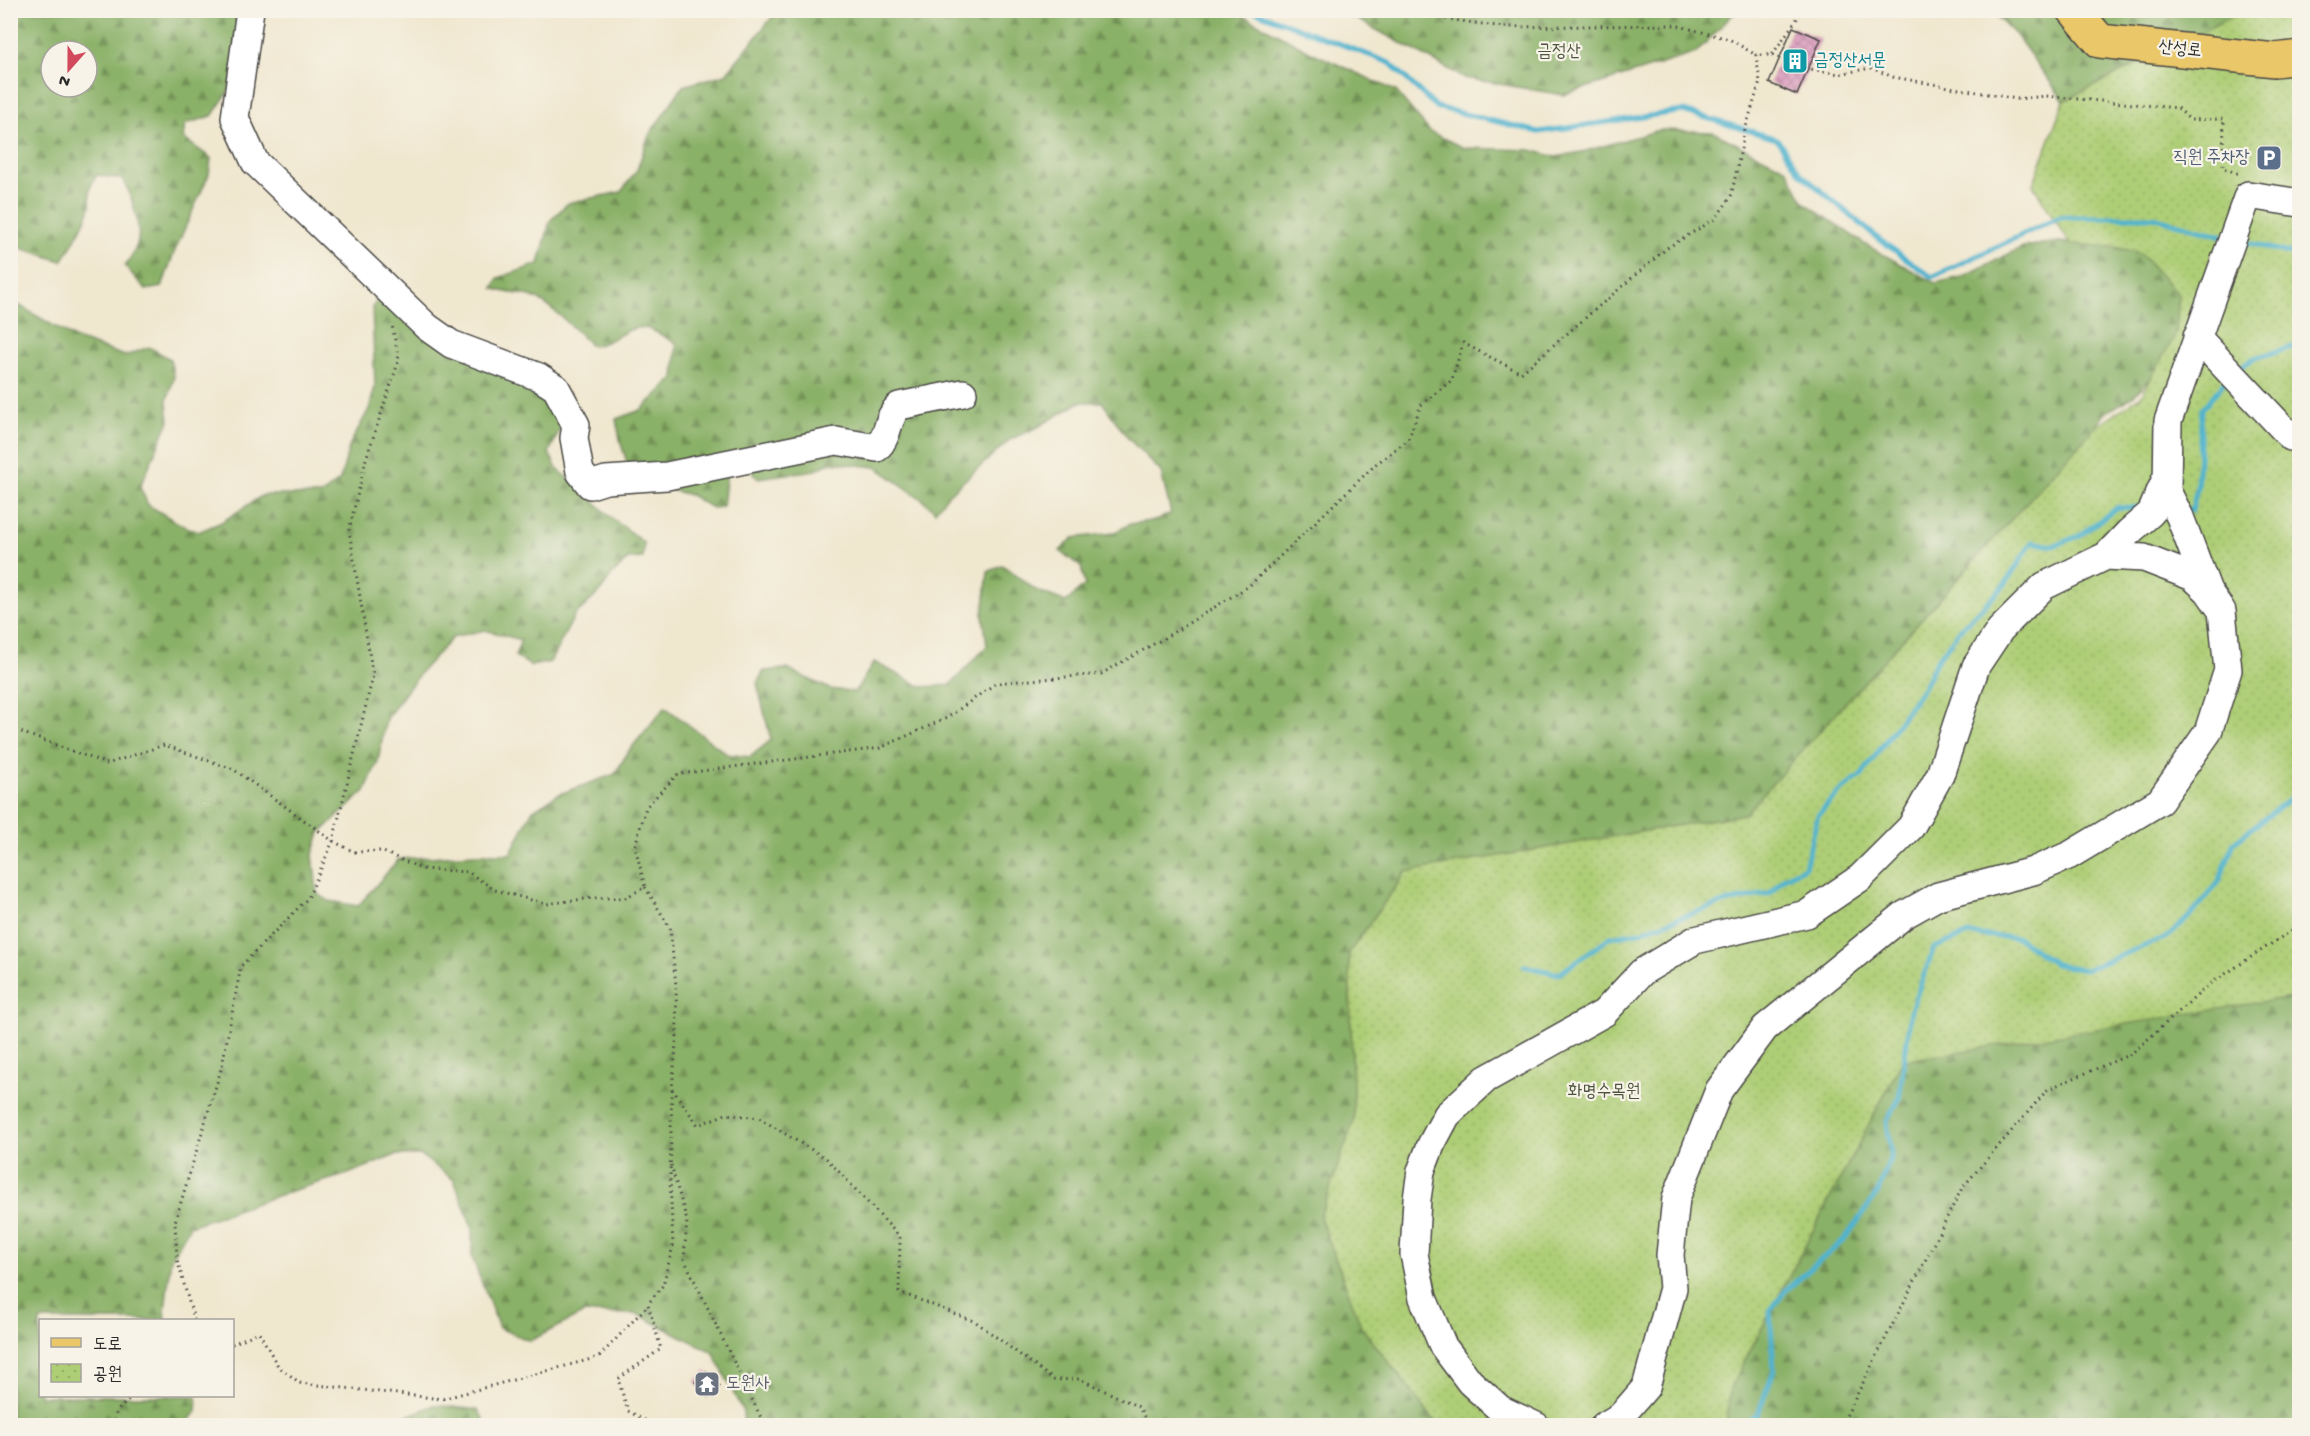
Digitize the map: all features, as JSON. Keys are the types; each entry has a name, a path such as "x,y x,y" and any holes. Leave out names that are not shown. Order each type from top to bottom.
{"main road":[{"name":"산성로","path":"2074,10 2100,41 2275,60 2300,57"}],"lane":[{"path":"250,10 235,118 255,162 427,327 451,344 539,377 556,388 576,425 574,438 580,472 590,485 606,480 667,476 836,441 877,448 884,441 892,412 898,406 963,393"},
{"path":"1604,1425 1621,1416 1646,1387 1673,1288 1670,1255 1676,1198 1719,1090 1765,1028 1904,915 1938,897 2033,871 2070,855 2160,801 2208,732 2228,669 2222,611 2208,591 2165,500 2168,421 2248,195 2300,203"},
{"path":"2197,337 2291,436"},
{"path":"1536,1425 1500,1409 1470,1382 1443,1346 1423,1298 1414,1254 1417,1199 1421,1171 1431,1145 1447,1115 1486,1079 1604,1013 1642,972 1695,940 1807,914 1860,878 1911,827 1940,775 1976,666 2000,630 2044,586 2106,556 2165,500"},
{"path":"2106,556 2144,558 2193,577 2208,591"}],"path":[{"path":"1423,10 1446,19 1504,27 1675,25 1729,39 1756,55 1772,55 1810,69 1839,74 1871,68 1893,77 2017,99 2046,96 2178,108 2190,120 2224,119 2223,168 2244,176 2248,195"},
{"path":"1772,55 1803,10"},
{"path":"234,1343 259,1332 278,1366 300,1383 442,1399 599,1357 648,1305 663,1285 673,1246 670,1161 672,1089 677,1035 676,986 670,928 645,887 635,846 646,807 678,774 879,748 947,718 996,683 1101,674 1249,586 1376,464 1408,440 1421,405 1452,380 1463,343 1521,373 1667,248 1714,219 1731,197 1745,130 1760,82 1756,55"},
{"path":"194,1319 177,1259 175,1222 222,1065 241,966 308,898 333,841 373,676 348,530 366,459 399,360 383,285"},
{"path":"10,728 107,764 164,745 233,769 333,841 354,852 381,851 423,869 468,872 495,890 546,904 593,898 625,898 645,887"},
{"path":"1841,1425 1962,1188 2048,1089 2131,1054 2210,984 2300,925"},
{"path":"672,1089 698,1125 726,1114 759,1118 827,1159 900,1237 899,1292 976,1322 1053,1380 1080,1379 1139,1407 1149,1425"},
{"path":"670,1161 687,1221 684,1259 765,1425"},
{"path":"648,1305 661,1349 618,1379 627,1411 656,1425"},
{"path":"111,1425 117,1411 130,1397"}],"green space":[{"path":"805,10 1235,11 1313,53 1396,91 1430,132 1464,148 1531,150 1556,157 1660,130 1713,132 1787,169 1804,202 1866,245 1935,283 1962,277 2023,247 2058,242 2115,247 2140,253 2179,295 2176,333 2151,378 2132,397 2105,413 2095,427 1745,814 1406,872 1349,953 1354,1120 1320,1217 1362,1328 1438,1426 744,1425 743,1412 713,1352 637,1314 584,1313 530,1341 499,1328 472,1257 472,1227 454,1180 420,1155 396,1155 348,1174 190,1226 171,1258 166,1319 39,1319 39,1397 197,1397 196,1412 185,1425 11,1425 10,300 76,339 125,356 149,347 170,359 174,377 167,401 169,421 140,487 148,505 198,532 222,522 263,495 321,495 340,480 350,444 369,409 375,387 372,307 380,298 546,388 564,420 549,453 557,469 580,487 607,514 644,543 643,558 628,559 599,593 575,615 550,662 531,666 515,656 521,640 485,630 453,637 420,673 386,719 378,761 365,791 320,833 313,854 317,893 329,901 358,906 399,859 510,854 532,811 557,795 615,774 628,752 665,707 727,754 750,757 771,740 757,683 764,671 787,669 830,689 855,692 874,662 922,687 950,685 987,646 983,615 988,572 1002,565 1036,590 1066,602 1085,585 1081,567 1060,551 1073,538 1114,533 1130,524 1158,520 1171,513 1161,472 1128,438 1102,402 1080,402 1036,428 1011,439 948,495 935,511 876,467 831,462 816,470 757,478 741,456 728,461 723,507 712,508 690,495 633,480 621,444 616,419 641,410 674,378 677,344 655,332 638,328 592,346 563,318 537,299 493,288 498,278 539,264 550,221 568,203 621,192 637,170 649,135 683,86 726,74 773,16 797,16"},
{"path":"10,11 240,11 242,71 212,116 185,124 183,138 211,158 209,174 173,255 162,287 146,290 125,266 135,250 139,234 134,209 123,179 97,175 90,188 90,206 86,218 62,261 11,245"},
{"name":"금정산","path":"1342,11 1736,11 1696,53 1563,95 1465,78"},
{"path":"1991,11 2243,11 2064,101 2016,35"},
{"name":"화명수목원","path":"2243,11 2299,11 2299,997 1902,1061 1730,1389 1726,1425 1438,1425 1362,1328 1320,1217 1354,1120 1349,953 1406,872 1745,814 2095,427 2141,396 2176,333 2179,295 2140,253 2115,247 2070,244 2033,185 2064,101"},
{"path":"2299,866 2299,1425 1726,1426 1730,1389 1902,1061"},
{"path":"434,1405 478,1410 487,1425 386,1425"}],"building":[{"name":"금정산서문","path":"1793,27 1821,39 1797,95 1769,83"},
{"name":"도원사","path":"706,1371 720,1386 708,1397 695,1382"}],"waterway":[{"path":"1251,10 1390,63 1436,107 1539,132 1683,111 1777,139 1800,173 1880,240 1932,277 2060,217 2153,217 2227,237"},
{"path":"2241,241 2300,256"},
{"path":"2239,369 2254,358 2300,345"},
{"path":"2185,509 2192,510 2197,487 2202,409 2227,379"},
{"path":"1524,966 1559,974 1610,937 1639,932 1723,903 1770,893 1785,877 1805,867 1818,815 1839,792 1862,775 1924,686 1938,658 1964,625 2004,586 2032,542 2053,546 2079,536 2118,507 2143,508"},
{"path":"1741,1426 1758,1414 1774,1370 1770,1311 1786,1290 1845,1239 1878,1192 1891,1155 1887,1121 1899,1099 1911,1010 1934,948 1968,934 2018,938 2055,964 2085,970 2169,936 2194,912 2219,882 2234,842 2300,791"}],"place":[{"name":"금정산서문","path":"1795,61"},
{"name":"직원 주차장","path":"2269,158"},
{"name":"도원사","path":"707,1384"}]}
